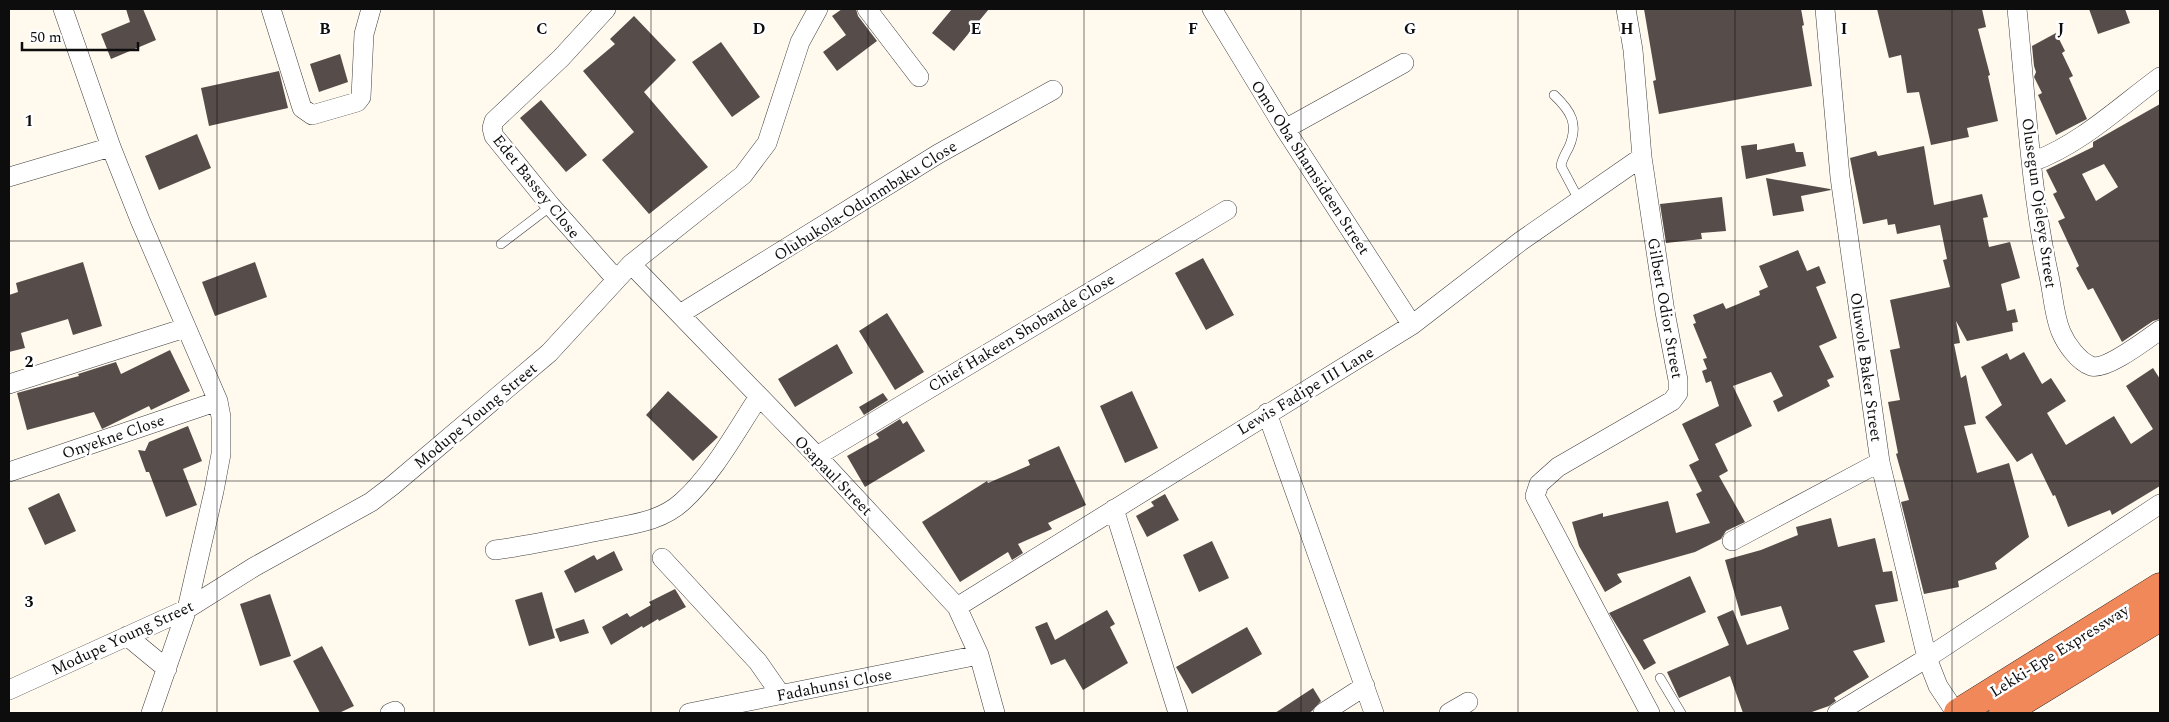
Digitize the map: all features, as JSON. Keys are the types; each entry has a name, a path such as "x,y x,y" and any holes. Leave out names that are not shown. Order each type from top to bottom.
{"highway":[{"name":"Lekki-Epe Expressway","path":"1957,713 2160,587"},
{"name":"Lekki-Epe Expressway","path":"2004,713 2160,617"}],"street":[{"path":"63,9 111,147 185,328 218,401 221,417 221,454 187,609 151,713"},
{"path":"271,9 302,108 312,115 357,102 361,97 364,34 371,9"},
{"name":"Edet Bassey Close","path":"606,9 561,58 492,124 494,136 551,206 616,278"},
{"name":"Modupe Young Street","path":"9,690 72,659 187,609 239,576 314,536 378,497 549,353 616,278 631,264 736,183 768,143 800,42 818,9"},
{"path":"867,9 919,77"},
{"name":"Omo Oba Shamsideen Street","path":"1212,9 1285,129 1412,325"},
{"name":"Gilbert Odior Street","path":"1626,9 1632,50 1642,157 1664,312 1678,380 1678,393 1672,401 1558,467 1539,484 1536,496 1650,713"},
{"name":"Oluwole Baker Street","path":"1825,9 1840,177 1880,462 1927,658 1938,686 1957,713"},
{"name":"Olusegun Ojeleye Street","path":"2017,9 2043,250 2060,331 2068,346 2091,366 2103,366 2160,330"},
{"path":"1285,129 1404,63"},
{"path":"2032,162 2052,154 2107,119 2160,77"},
{"name":"Olubukola-Odunmbaku Close","path":"680,314 938,154 1053,90"},
{"path":"9,177 111,147"},
{"name":"Lewis Fadipe III Lane","path":"957,607 1267,413 1412,325 1521,241 1642,157"},
{"name":"Chief Hakeen Shobande Close","path":"817,456 1227,210"},
{"name":"Osapaul Street","path":"631,264 758,398 817,456 957,607 980,655 995,713"},
{"path":"9,384 185,328"},
{"path":"496,550 622,527 655,518 672,510 682,502 707,472 758,398"},
{"name":"Onyekne Close","path":"9,472 218,401"},
{"path":"1267,413 1374,713"},
{"path":"1732,541 1880,462"},
{"path":"1838,713 1927,658 2160,504"},
{"path":"1114,509 1178,713"},
{"path":"662,558 758,662 781,695"},
{"path":"128,636 167,669"},
{"name":"Fadahunsi Close","path":"689,713 980,655"},
{"path":"1323,713 1365,686"},
{"path":"1449,713 1468,702"}],"lane":[{"path":"1554,95 1569,109 1571,116 1573,137 1561,166 1579,200"},
{"path":"501,244 551,206"},
{"path":"1660,678 1681,713"}],"building":[{"path":"126,9 143,9 156,40 111,59 101,34 130,22"},
{"path":"842,9 856,9 858,16 877,41 837,71 823,52 846,35 832,16"},
{"path":"952,9 989,9 954,51 932,33"},
{"path":"1644,9 1801,9 1812,86 1659,114 1653,81 1656,80"},
{"path":"1877,9 1982,9 1986,27 1978,29 1990,75 1988,76 1998,121 1967,128 1969,137 1931,145 1919,92 1907,93 1901,55 1889,58"},
{"path":"2089,9 2125,9 2130,23 2098,34"},
{"path":"634,16 676,60 644,92 708,167 649,214 602,160 634,132 583,71 615,44 610,39"},
{"path":"2056,33 2065,51 2062,53 2073,76 2069,78 2087,119 2056,135 2038,95 2042,93 2034,77 2036,72 2032,46"},
{"path":"721,42 760,97 732,117 692,62"},
{"path":"340,54 348,82 319,92 310,64"},
{"path":"279,71 288,108 209,126 201,88"},
{"path":"541,100 587,155 566,172 520,118"},
{"path":"2160,104 2160,319 2153,321 2122,342 2093,288 2088,290 2076,268 2079,266 2058,221 2065,218 2053,194 2057,192 2046,170 2093,147 2093,142","holes":["2104,164 2118,187 2096,201 2082,174"]},
{"path":"197,134 211,168 159,190 145,156"},
{"path":"1794,143 1796,152 1803,152 1806,166 1746,179 1741,146 1757,144 1757,150"},
{"path":"1924,146 1934,205 1982,194 1988,217 1983,218 1989,247 2010,242 2020,278 2001,284 2007,311 2015,309 2018,322 2012,323 2013,331 1967,341 1956,321 1960,343 1954,344 1961,378 1966,375 1976,424 1964,426 1977,473 2009,463 2029,537 1995,563 1997,569 1958,581 1959,587 1924,594 1901,502 1909,500 1896,454 1898,453 1888,402 1900,400 1890,350 1900,348 1890,300 1950,287 1943,260 1947,259 1940,225 1897,234 1895,224 1888,225 1887,219 1863,224 1850,158 1876,151 1878,156"},
{"path":"1766,178 1831,190 1801,196 1804,211 1773,216"},
{"path":"1722,197 1726,231 1701,233 1702,239 1666,243 1660,204"},
{"path":"1798,250 1807,271 1819,266 1826,283 1816,287 1837,338 1819,346 1834,377 1827,380 1830,386 1778,412 1773,401 1783,396 1771,372 1733,386 1752,426 1715,444 1728,471 1719,476 1745,522 1726,531 1721,539 1695,552 1617,574 1622,582 1605,592 1579,546 1572,522 1603,513 1603,517 1668,501 1676,533 1710,523 1696,494 1702,491 1689,465 1699,460 1682,424 1719,406 1711,381 1706,383 1702,371 1707,369 1703,359 1707,358 1693,324 1696,323 1693,315 1723,303 1726,309 1760,295 1759,291 1768,287 1759,266"},
{"path":"1203,258 1234,315 1206,330 1175,273"},
{"path":"83,262 102,326 73,335 68,319 21,333 25,348 9,352 9,295 18,292 16,283"},
{"path":"255,262 267,297 215,316 202,282"},
{"path":"887,313 924,372 895,390 859,331"},
{"path":"837,344 853,373 795,407 778,379"},
{"path":"170,350 190,391 151,410 149,406 102,429 94,412 27,430 17,393 79,376 78,374 116,362 121,374"},
{"path":"2024,352 2042,384 2051,378 2066,401 2047,413 2066,445 2114,416 2131,444 2153,429 2126,386 2153,368 2160,379 2160,486 2112,515 2110,510 2068,527 2055,495 2053,496 2032,453 2017,462 1985,417 2002,405 1981,367 2007,353 2010,360"},
{"path":"668,391 718,437 693,461 646,415"},
{"path":"1132,391 1158,448 1125,463 1100,406"},
{"path":"883,393 888,400 864,415 859,407"},
{"path":"900,419 903,424 907,421 925,451 865,487 847,456 879,438 876,434"},
{"path":"188,426 202,461 183,469 197,505 166,517 149,472 146,472 138,450 145,451 149,442"},
{"path":"1059,446 1086,505 1048,523 1052,529 1018,544 1023,553 1012,560 1008,552 960,582 922,522 987,481 988,483 1030,465 1028,460"},
{"path":"59,493 76,531 45,545 28,508"},
{"path":"1165,494 1179,520 1147,537 1136,516 1154,506 1151,502"},
{"path":"1831,518 1838,547 1875,538 1883,572 1892,571 1898,601 1875,605 1885,642 1853,651 1869,677 1834,698 1836,701 1829,706 1809,713 1743,713 1730,676 1679,698 1667,672 1729,645 1717,617 1733,610 1747,645 1789,629 1781,606 1741,616 1725,560 1761,550 1798,535 1796,527"},
{"path":"1212,541 1229,578 1199,592 1183,555"},
{"path":"614,551 623,570 575,593 564,571 594,555 597,560"},
{"path":"1690,576 1706,612 1643,640 1656,663 1644,670 1609,613"},
{"path":"675,589 686,607 659,621 658,619 643,628 642,626 611,645 602,627 627,613 630,617 651,605 649,602"},
{"path":"542,592 555,638 529,646 515,600"},
{"path":"270,594 291,656 260,666 240,604"},
{"path":"1107,610 1115,624 1110,627 1128,663 1083,690 1065,659 1051,665 1035,627 1047,622 1055,640"},
{"path":"584,619 589,633 560,642 555,629"},
{"path":"1247,627 1262,654 1192,694 1176,667"},
{"path":"322,646 354,706 339,713 320,713 293,661"},
{"path":"1313,688 1321,701 1309,713 1275,713"}]}
